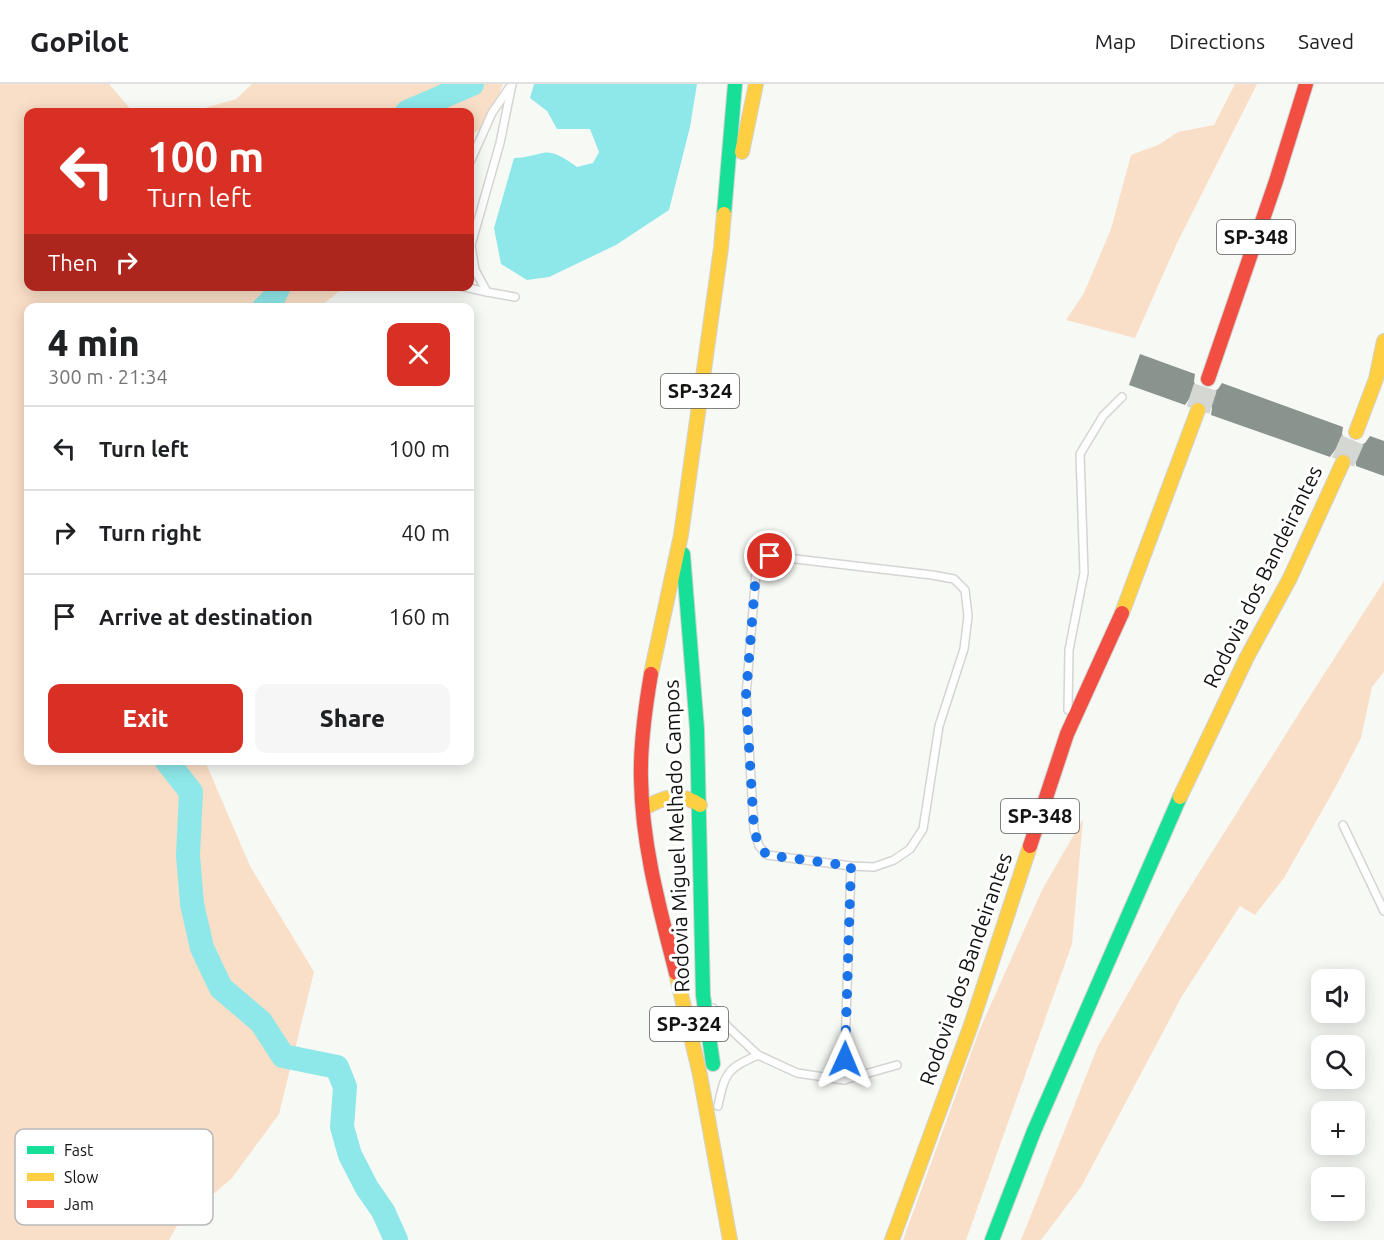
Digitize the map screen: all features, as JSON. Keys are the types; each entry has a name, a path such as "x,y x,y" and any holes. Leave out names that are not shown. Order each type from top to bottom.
{"highway":[{"name":"Rodovia Miguel Melhado Campos","path":"730,1240 699,1070 653,876 643,809 642,740 645,696 672,566 681,535 721,248 735,84"},
{"name":"Rodovia Miguel Melhado Campos","path":"721,248 756,84"},
{"name":"SP-348","path":"1208,378 1276,181 1306,84"},
{"path":"1356,432 1376,379 1384,341"},
{"name":"Rodovia dos Bandeirantes","path":"892,1240 971,1025 1067,734 1122,613 1198,410"},
{"name":"Rodovia dos Bandeirantes","path":"992,1240 1034,1131 1196,760 1247,657 1290,578 1343,462"},
{"name":"Rodovia Miguel Melhado Campos","path":"681,535 697,729 700,805 700,948 703,995 718,1106 728,1150"},
{"path":"643,809 656,801 679,795 689,797 700,805"}],"lane":[{"path":"474,153 492,113 512,84"},
{"path":"474,234 500,143 512,84"},
{"path":"474,264 487,292"},
{"path":"474,289 516,297"},
{"path":"1067,734 1069,650 1084,573 1080,454 1103,416 1122,397"},
{"path":"770,556 932,575 954,579 965,590 968,615 964,649 939,726 923,829 910,849 894,860 873,867 851,866 767,855 759,846 754,830 746,696 756,572 762,562 770,556"},
{"path":"1343,825 1384,911"},
{"path":"844,1080 851,866"},
{"path":"703,995 728,1027 758,1055 797,1073 844,1080 897,1065"},
{"path":"718,1106 727,1074 736,1065 758,1055"}],"shaded area":[{"path":"0,84 109,84 130,108 24,108 24,291 340,291 324,303 24,303 24,765 207,765 250,866 314,972 279,1114 232,1178 213,1195 213,1129 15,1129 15,1225 178,1225 169,1240 0,1240"},
{"path":"252,84 503,84 486,125 474,133 474,108 205,108 236,99"},
{"path":"1235,84 1257,84 1177,243 1135,338 1066,320 1084,293 1111,229 1131,155 1158,145 1178,132 1214,125"},
{"path":"1384,581 1384,672 1372,687 1361,738 1335,788 1284,878 1255,915 1240,906 1182,996 1081,1187 1041,1240 1021,1240 1098,1046 1177,908"},
{"path":"1083,819 1072,944 966,1240 903,1240 979,1031 1042,890"}],"water":[{"path":"534,84 697,84 690,127 669,210 616,245 549,277 527,280 501,264 494,228 514,158 548,152 577,167 593,163 599,152 590,129 557,129 547,111 530,98"}],"building":[{"path":"1140,354 1195,374 1194,382 1203,392 1211,393 1222,383 1343,427 1342,434 1345,441 1352,445 1358,446 1365,443 1370,436 1384,441 1384,476 1356,466 1355,454 1348,449 1335,450 1330,457 1211,415 1212,408 1209,401 1202,397 1196,396 1189,399 1185,405 1129,385"}],"waterway":[{"path":"416,108 472,84"},
{"path":"269,303 277,291"},
{"path":"170,765 191,792 188,855 192,904 202,948 221,988 261,1022 283,1056 337,1067 345,1087 342,1127 350,1155 367,1188 383,1211 396,1240"}],"tunnel":[{"path":"1198,410 1208,379"},
{"path":"1343,462 1356,432"}],"traffic: fast":[{"path":"724,214 735,84"},
{"path":"683,554 697,729 703,995 713,1064"},
{"path":"992,1240 1034,1131 1180,797"}],"traffic: slow":[{"path":"742,152 756,84"},
{"path":"651,674 681,535 724,214"},
{"path":"1356,432 1376,379 1384,341"},
{"path":"1122,613 1198,410"},
{"path":"1180,797 1247,657 1290,578 1343,462"},
{"path":"643,809 657,801 671,797 685,798 700,805"},
{"path":"892,1240 971,1025 1030,846"},
{"path":"676,973 700,1075 730,1240"}],"traffic: jam":[{"path":"1208,379 1276,181 1306,84"},
{"path":"1030,846 1067,734 1122,613"},
{"path":"651,674 642,740 642,804 653,878 676,973"}],"route":[{"path":"770,556 762,562 756,572 746,696 754,830 759,846 767,855 851,866 845,1059"}]}
